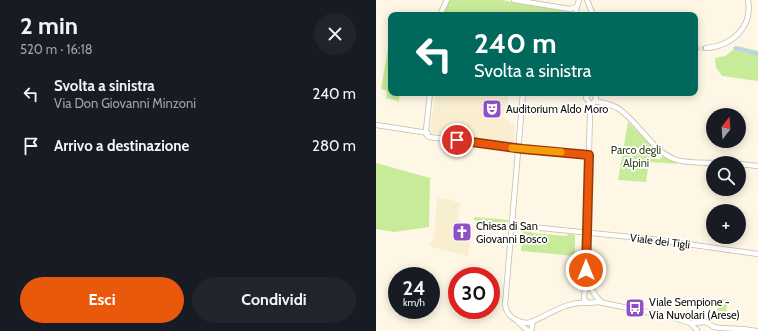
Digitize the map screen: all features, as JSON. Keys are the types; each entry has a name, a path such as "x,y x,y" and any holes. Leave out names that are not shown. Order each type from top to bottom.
{"street":[{"path":"440,12 442,0"},
{"path":"441,12 447,0"},
{"path":"514,0 576,10"},
{"path":"576,10 579,0"},
{"path":"587,0 592,12"},
{"path":"706,48 716,47 725,43 735,37 742,30 748,16 748,0"},
{"path":"576,10 584,3 589,6"},
{"path":"427,133 426,122 430,96"},
{"path":"523,96 505,305 507,313 527,328 533,322 564,307 595,299 603,303 675,318 690,323 706,322 720,328 740,328 756,331"},
{"path":"595,299 595,293 592,291 588,282 586,267 590,113 592,96 620,110 669,157 675,160 706,162"},
{"path":"376,125 417,130 434,137 517,149 589,155"},
{"path":"746,165 758,166"},
{"name":"Viale dei Tigli","path":"512,225 651,239 758,254"},
{"path":"588,282 584,294 584,300 588,302"},
{"path":"578,303 588,290 592,291"},
{"path":"531,331 533,322"},
{"path":"690,323 697,330 700,323"},
{"path":"711,325 712,331"}],"shaded area":[{"path":"435,96 508,96 507,102 512,105 509,109 505,107 503,116 506,120 509,120 509,123 515,124 514,145 435,134 430,128"},
{"path":"437,197 462,203 459,205 458,220 461,221 461,223 468,224 471,227 468,256 429,246 434,237"}],"green space":[{"path":"451,0 501,0 568,12 444,12 445,3"},
{"path":"738,46 758,51 758,81 722,76 716,67 715,58 725,56"},
{"path":"388,49 388,96 400,96 399,101 386,98 387,91 381,89"},
{"name":"Parco degli Alpini","path":"628,122 652,146 650,152 658,160 663,156 678,164 649,162 646,182 618,180"},
{"path":"376,163 430,178 429,227 394,232 376,229"},
{"path":"475,217 509,220 505,223 473,220"},
{"path":"523,230 531,230 532,233 567,236 568,234 575,235 575,256 521,251 521,246 523,245"},
{"path":"720,299 728,300 725,317 716,315"}],"waterway":[{"path":"735,48 758,54"}],"tunnel":[{"path":"698,49 706,48"}],"slow traffic":[{"path":"512,148 561,152"}],"place":[{"name":"Auditorium Aldo Moro","path":"492,109"},
{"name":"Chiesa di San Giovanni Bosco","path":"462,232"},
{"name":"Viale Sempione - Via Nuvolari (Arese)","path":"635,308"}],"route":[{"path":"457,140 511,148 589,155 586,270"}]}
